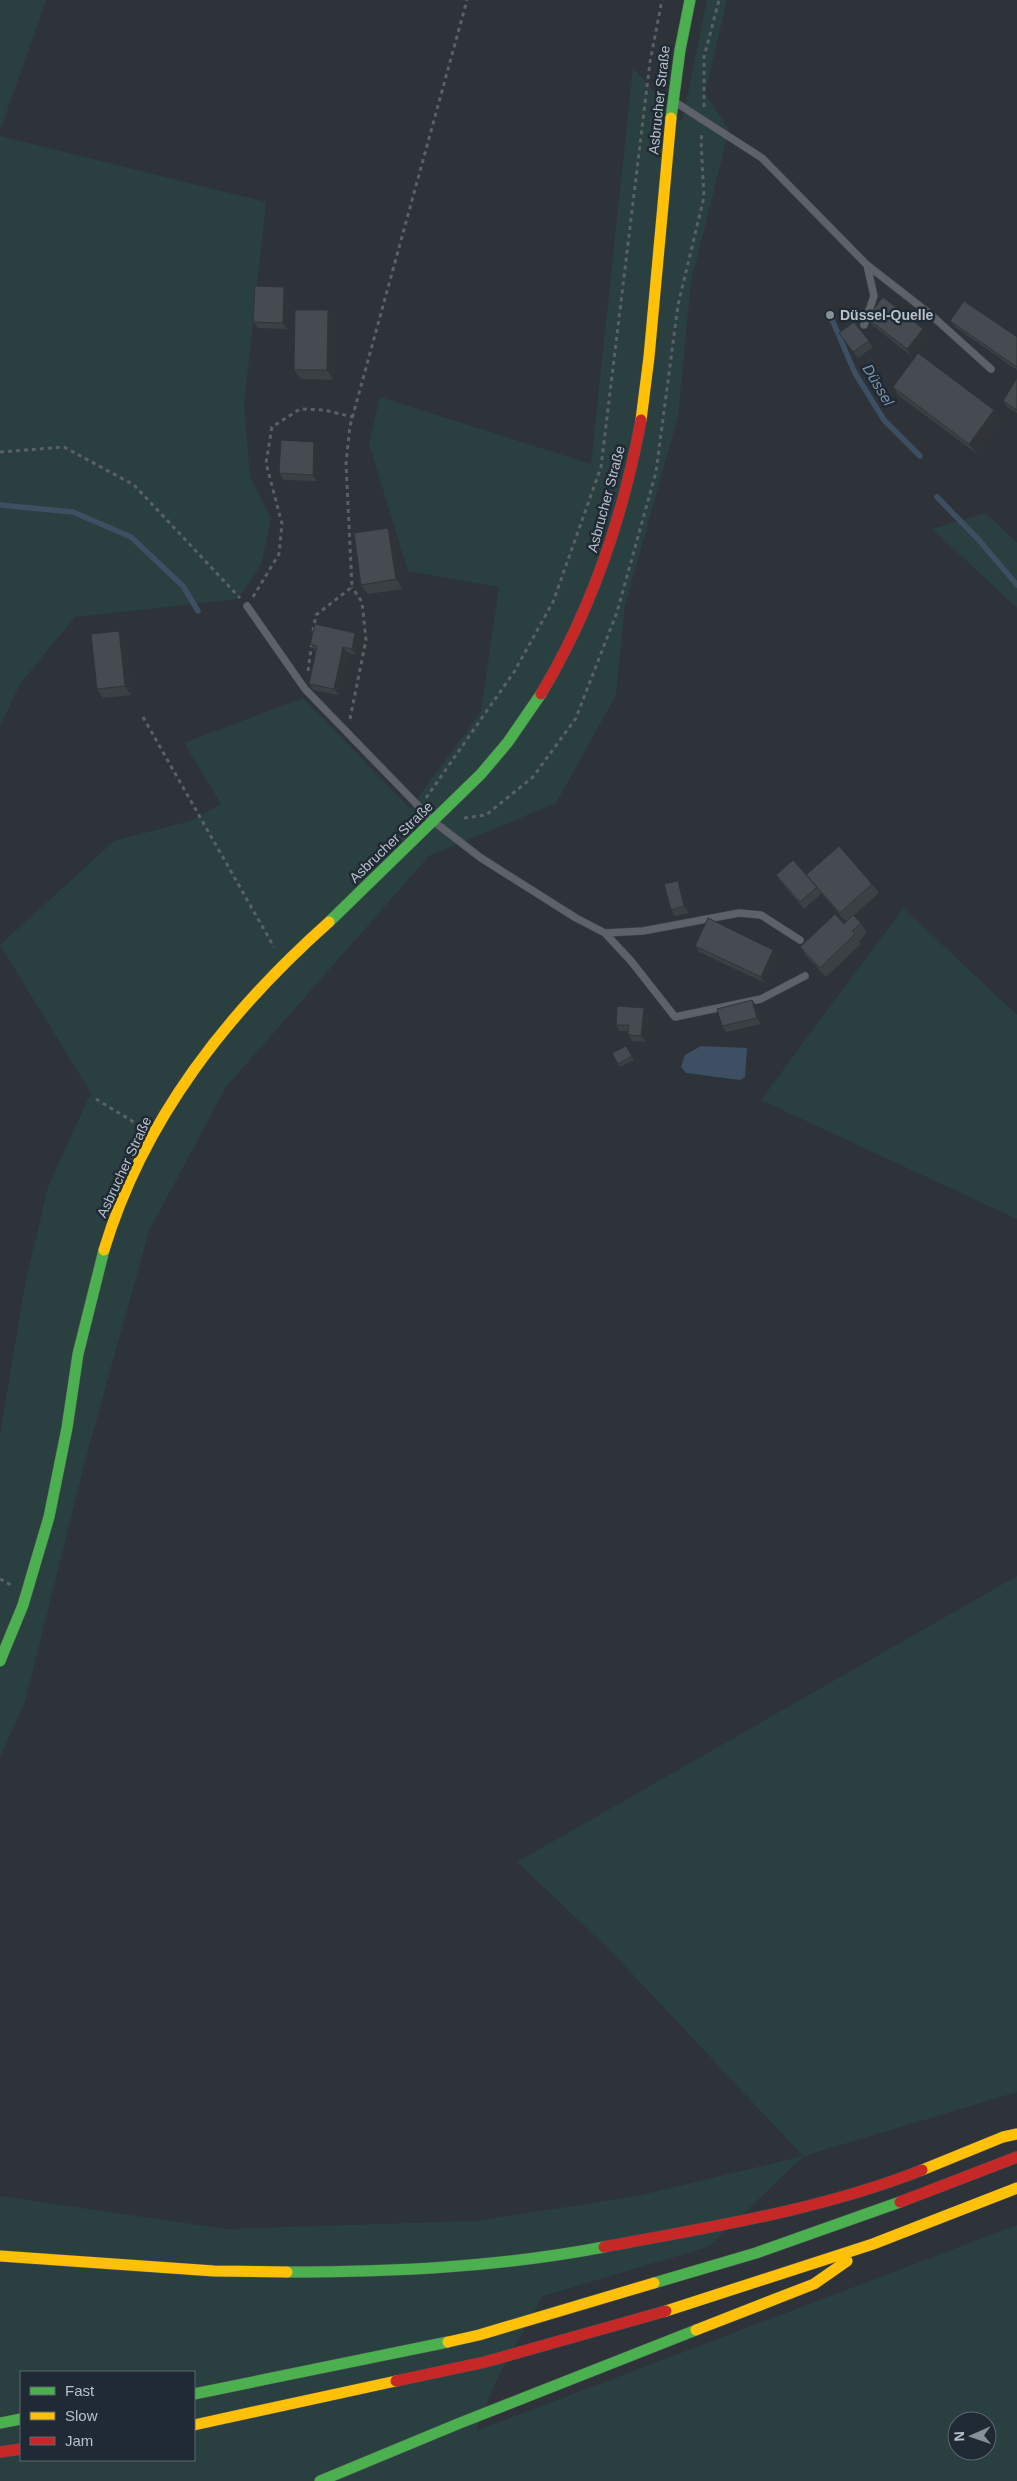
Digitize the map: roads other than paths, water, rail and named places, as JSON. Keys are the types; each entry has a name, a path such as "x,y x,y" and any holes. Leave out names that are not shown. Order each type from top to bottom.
{"main road":[{"name":"Asbrucher Straße","path":"0,1661 27,1593 51,1502 66,1430 77,1357 95,1276 120,1206 152,1135 196,1067 250,998 285,962 372,882 474,782 510,740 576,631 607,554 626,489 643,411 673,101 681,40 690,0"},
{"path":"0,2256 147,2268 234,2271 360,2271 449,2267 543,2259 750,2219 879,2187 1003,2137 1017,2134"},
{"path":"195,2394 479,2335 756,2253 851,2221 1017,2157"},
{"path":"195,2425 485,2362 680,2307 873,2244 1017,2188"},
{"path":"320,2481 460,2423 814,2284 873,2244"},
{"path":"0,2422 20,2419"},
{"path":"0,2452 20,2449"}],"lane":[{"path":"673,101 762,158 867,265 930,314 991,370"},
{"path":"864,325 874,296 867,265"},
{"path":"248,606 305,689 434,821 481,858 576,918 605,933 631,961 675,1018 761,999 805,976"},
{"path":"605,933 644,931 739,914 761,915 800,940"}],"water":[{"path":"701,1046 747,1048 745,1077 740,1080 686,1073 681,1067 685,1055"}],"waterway":[{"name":"Düssel","path":"830,315 855,373 884,420 920,456"},
{"name":"Düssel","path":"937,497 978,539 1017,585"},
{"path":"0,505 73,512 131,537 183,586 198,611"}],"place":[{"name":"Düssel-Quelle","path":"830,315"}]}
